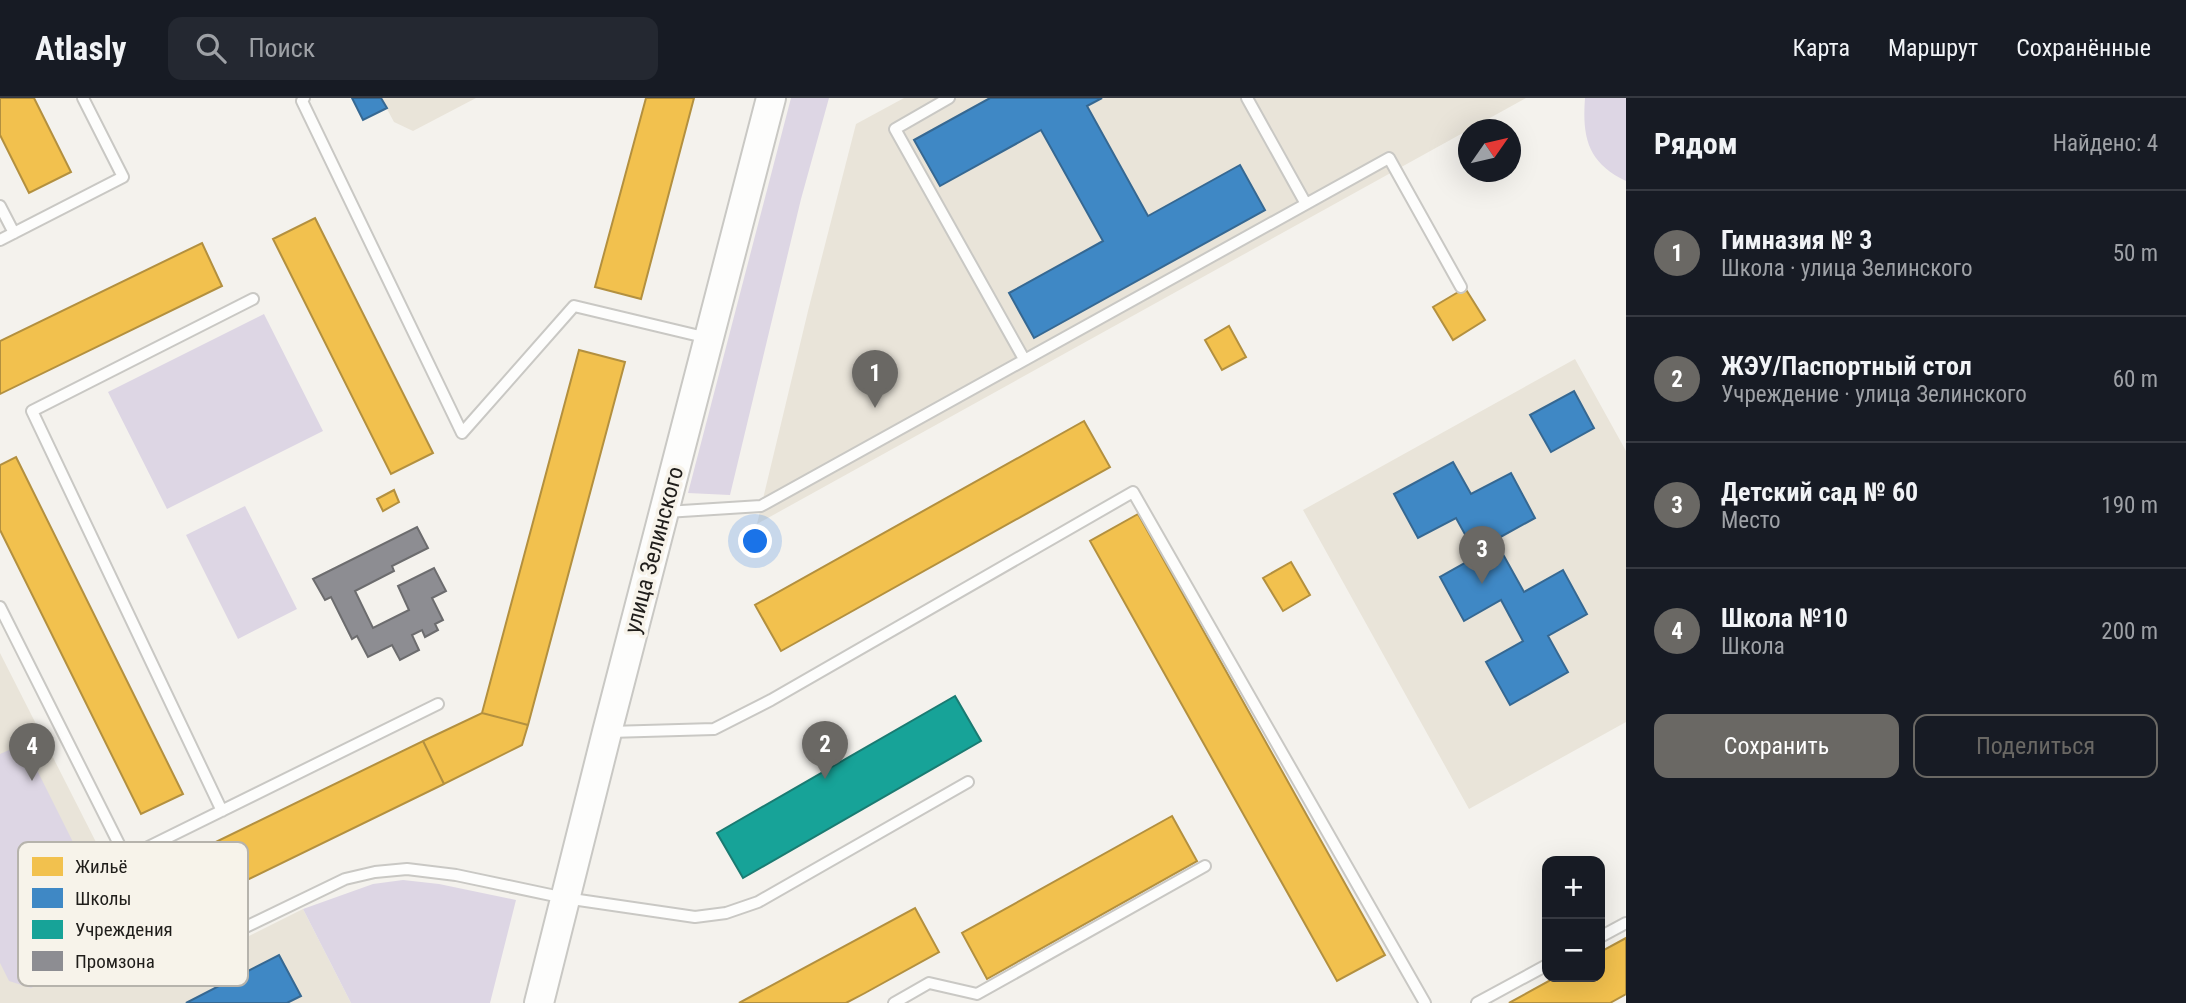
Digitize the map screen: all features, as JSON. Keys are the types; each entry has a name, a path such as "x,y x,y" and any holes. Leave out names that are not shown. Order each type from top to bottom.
{"street":[{"name":"улица Зелинского","path":"539,1003 771,98"}],"lane":[{"path":"0,240 122,177 83,98"},
{"path":"304,98 302,102 462,433 574,306 709,338"},
{"path":"949,98 895,129 1024,359"},
{"path":"1247,98 1306,204"},
{"path":"664,512 761,506 1389,158 1461,286"},
{"path":"0,206 14,233"},
{"path":"222,811 32,411 253,299"},
{"path":"607,732 714,729 771,700 1133,492 1425,1003"},
{"path":"0,607 118,842"},
{"path":"159,842 438,704"},
{"path":"248,926 345,879 375,872 407,869 430,870 565,898 695,917 726,914 758,902 968,782"},
{"path":"894,1003 929,983 977,995 1205,866"},
{"path":"1605,934 1626,923"},
{"path":"1477,1003 1542,968"}],"shaded area":[{"path":"381,98 476,98 413,131 394,122"},
{"path":"791,98 829,98 801,199 730,495 688,493"},
{"path":"904,98 1526,98 1488,119 1458,119 1458,136 757,524 856,124"},
{"path":"1585,98 1626,98 1626,181 1603,166 1590,148 1585,125"},
{"path":"264,314 323,431 167,509 108,392"},
{"path":"1575,359 1626,451 1626,722 1469,809 1303,510"},
{"path":"245,506 297,609 238,639 186,535"},
{"path":"0,653 96,842 18,842 18,986 248,986 248,936 303,909 351,1003 0,1003"},
{"path":"9,750 32,760 73,842 18,842 18,984 9,981 0,963 0,754"},
{"path":"403,880 439,884 516,900 490,1003 351,1003 303,909 373,884"}],"building: Жильё":[{"path":"0,98 34,98 71,172 29,193 0,135"},
{"path":"646,98 694,98 641,299 595,287"},
{"path":"315,218 433,453 391,474 273,239"},
{"path":"202,243 222,286 0,394 0,341"},
{"path":"1465,288 1485,320 1453,340 1433,307"},
{"path":"1229,326 1246,357 1222,370 1205,340"},
{"path":"579,350 625,362 528,725 482,713"},
{"path":"1084,421 1110,467 781,651 755,605"},
{"path":"16,457 183,794 141,814 0,530 0,465"},
{"path":"394,490 399,502 383,511 377,499"},
{"path":"1138,514 1385,955 1337,981 1090,541"},
{"path":"1291,562 1310,595 1283,611 1263,578"},
{"path":"482,713 528,725 522,745 444,784 423,741"},
{"path":"423,741 444,784 248,880 248,842 216,842"},
{"path":"1172,816 1197,861 987,979 962,933"},
{"path":"915,908 939,952 865,993 846,1003 739,1003"},
{"path":"1626,938 1626,994 1610,1003 1509,1003 1547,982 1605,982 1605,949"}],"building: Школы":[{"path":"352,98 381,98 387,108 363,120"},
{"path":"990,98 1102,98 1087,106 1148,216 1240,165 1265,210 1034,338 1009,293 1103,241 1041,130 940,186 914,140"},
{"path":"1574,391 1594,428 1551,452 1530,415"},
{"path":"1453,462 1471,494 1511,473 1535,518 1495,540 1524,592 1563,570 1587,614 1548,636 1568,672 1510,705 1486,662 1523,641 1501,600 1464,621 1440,577 1477,556 1456,518 1418,538 1394,494"},
{"path":"279,955 301,996 287,1003 186,1003 219,986 248,986 248,971"}],"building: Учреждения":[{"path":"955,696 981,741 743,878 717,833"}],"building: Промзона":[{"path":"417,527 428,548 392,566 394,571 355,591 373,628 409,610 398,586 434,568 446,591 432,598 443,620 435,624 438,630 425,637 422,630 412,635 419,650 400,660 392,645 368,657 357,636 352,639 331,597 325,600 313,579"}],"place":[{"name":"Гимназия № 3","path":"875,408"},
{"name":"Детский сад № 60","path":"1482,584"},
{"name":"ЖЭУ/Паспортный стол","path":"825,779"},
{"name":"Школа №10","path":"32,781"}]}
